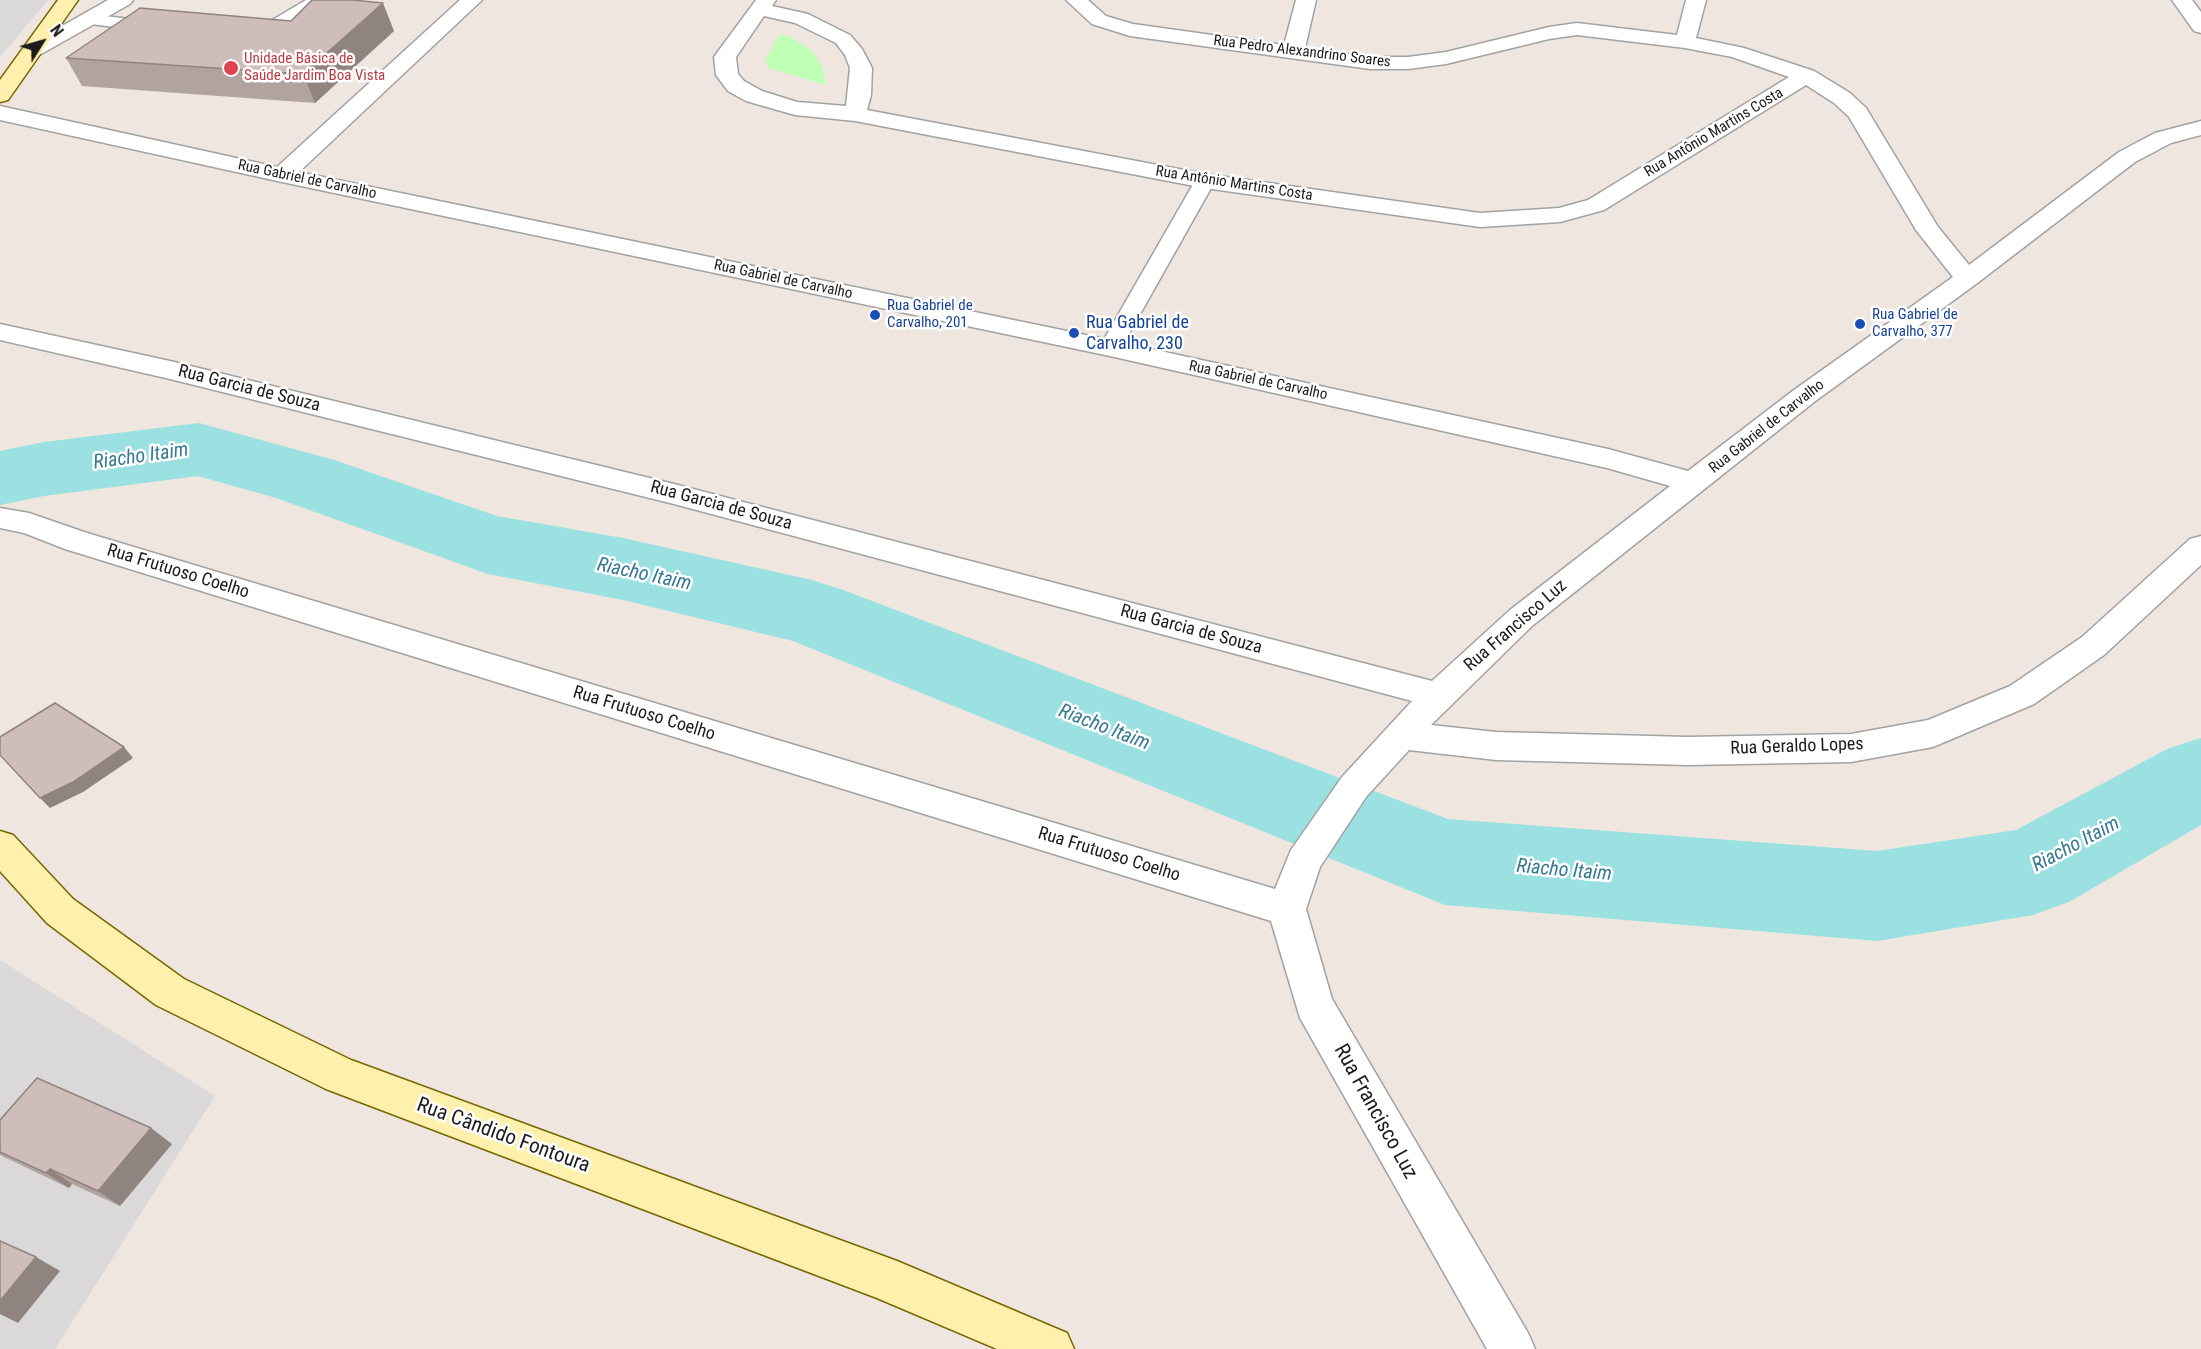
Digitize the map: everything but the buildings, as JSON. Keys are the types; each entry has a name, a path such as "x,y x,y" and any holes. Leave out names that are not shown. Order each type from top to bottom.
{"main road":[{"path":"0,95 68,0"},
{"name":"Rua Cândido Fontoura","path":"0,846 60,911 170,992 340,1075 881,1277 1051,1349"}],"street":[{"path":"34,50 123,0"},
{"path":"282,175 472,0"},
{"name":"Rua Pedro Alexandrino Soares","path":"1076,0 1099,20 1130,30 1370,63 1408,63 1446,58 1549,33 1577,29 1685,42 1737,52 1806,76 1842,98 1858,113 1928,230 1967,279"},
{"path":"1293,52 1306,0"},
{"path":"1685,42 1696,0"},
{"path":"2182,0 2201,27"},
{"path":"763,4 801,18 843,39 855,53 861,68 860,95 855,114"},
{"name":"Rua Antônio Martins Costa","path":"763,4 725,57 727,75 736,86 754,96 795,108 855,114 1205,182 1480,220 1560,215 1596,205 1806,76"},
{"name":"Rua Gabriel de Carvalho","path":"0,112 282,175 1110,348 1608,459 1694,483 1804,396 1967,279 2127,157 2163,138 2201,128"},
{"name":"Rua Garcia de Souza","path":"0,332 170,370 675,494 1438,695"},
{"name":"Rua Francisco Luz","path":"1512,1349 1314,1005 1287,909 1304,861 1354,787 1438,695 1521,618 1694,483"},
{"name":"Rua Frutuoso Coelho","path":"0,518 29,524 76,541 1287,909"},
{"name":"Rua Geraldo Lopes","path":"1403,736 1497,746 1688,751 1851,748 1933,733 2022,695 2093,646 2201,547"}],"lane":[{"path":"238,35 275,26 318,0"},
{"path":"89,19 172,30"},
{"path":"1110,348 1205,182"}],"shaded area":[{"path":"0,0 48,0 0,57"},
{"path":"0,960 215,1096 55,1349 0,1349"}],"green space":[{"path":"780,34 793,38 813,52 822,67 826,85 769,68 765,60"}],"waterway":[{"name":"Riacho Itaim","path":"0,478 44,469 199,449 305,479 488,544 623,569 812,613 1445,862 1877,896 2033,871 2201,777"}],"place":[{"name":"Unidade Básica de Saúde Jardim Boa Vista","path":"231,68"},
{"name":"Rua Gabriel de Carvalho, 201","path":"875,315"},
{"name":"Rua Gabriel de Carvalho, 377","path":"1860,324"},
{"name":"Rua Gabriel de Carvalho, 230","path":"1074,333"}]}
